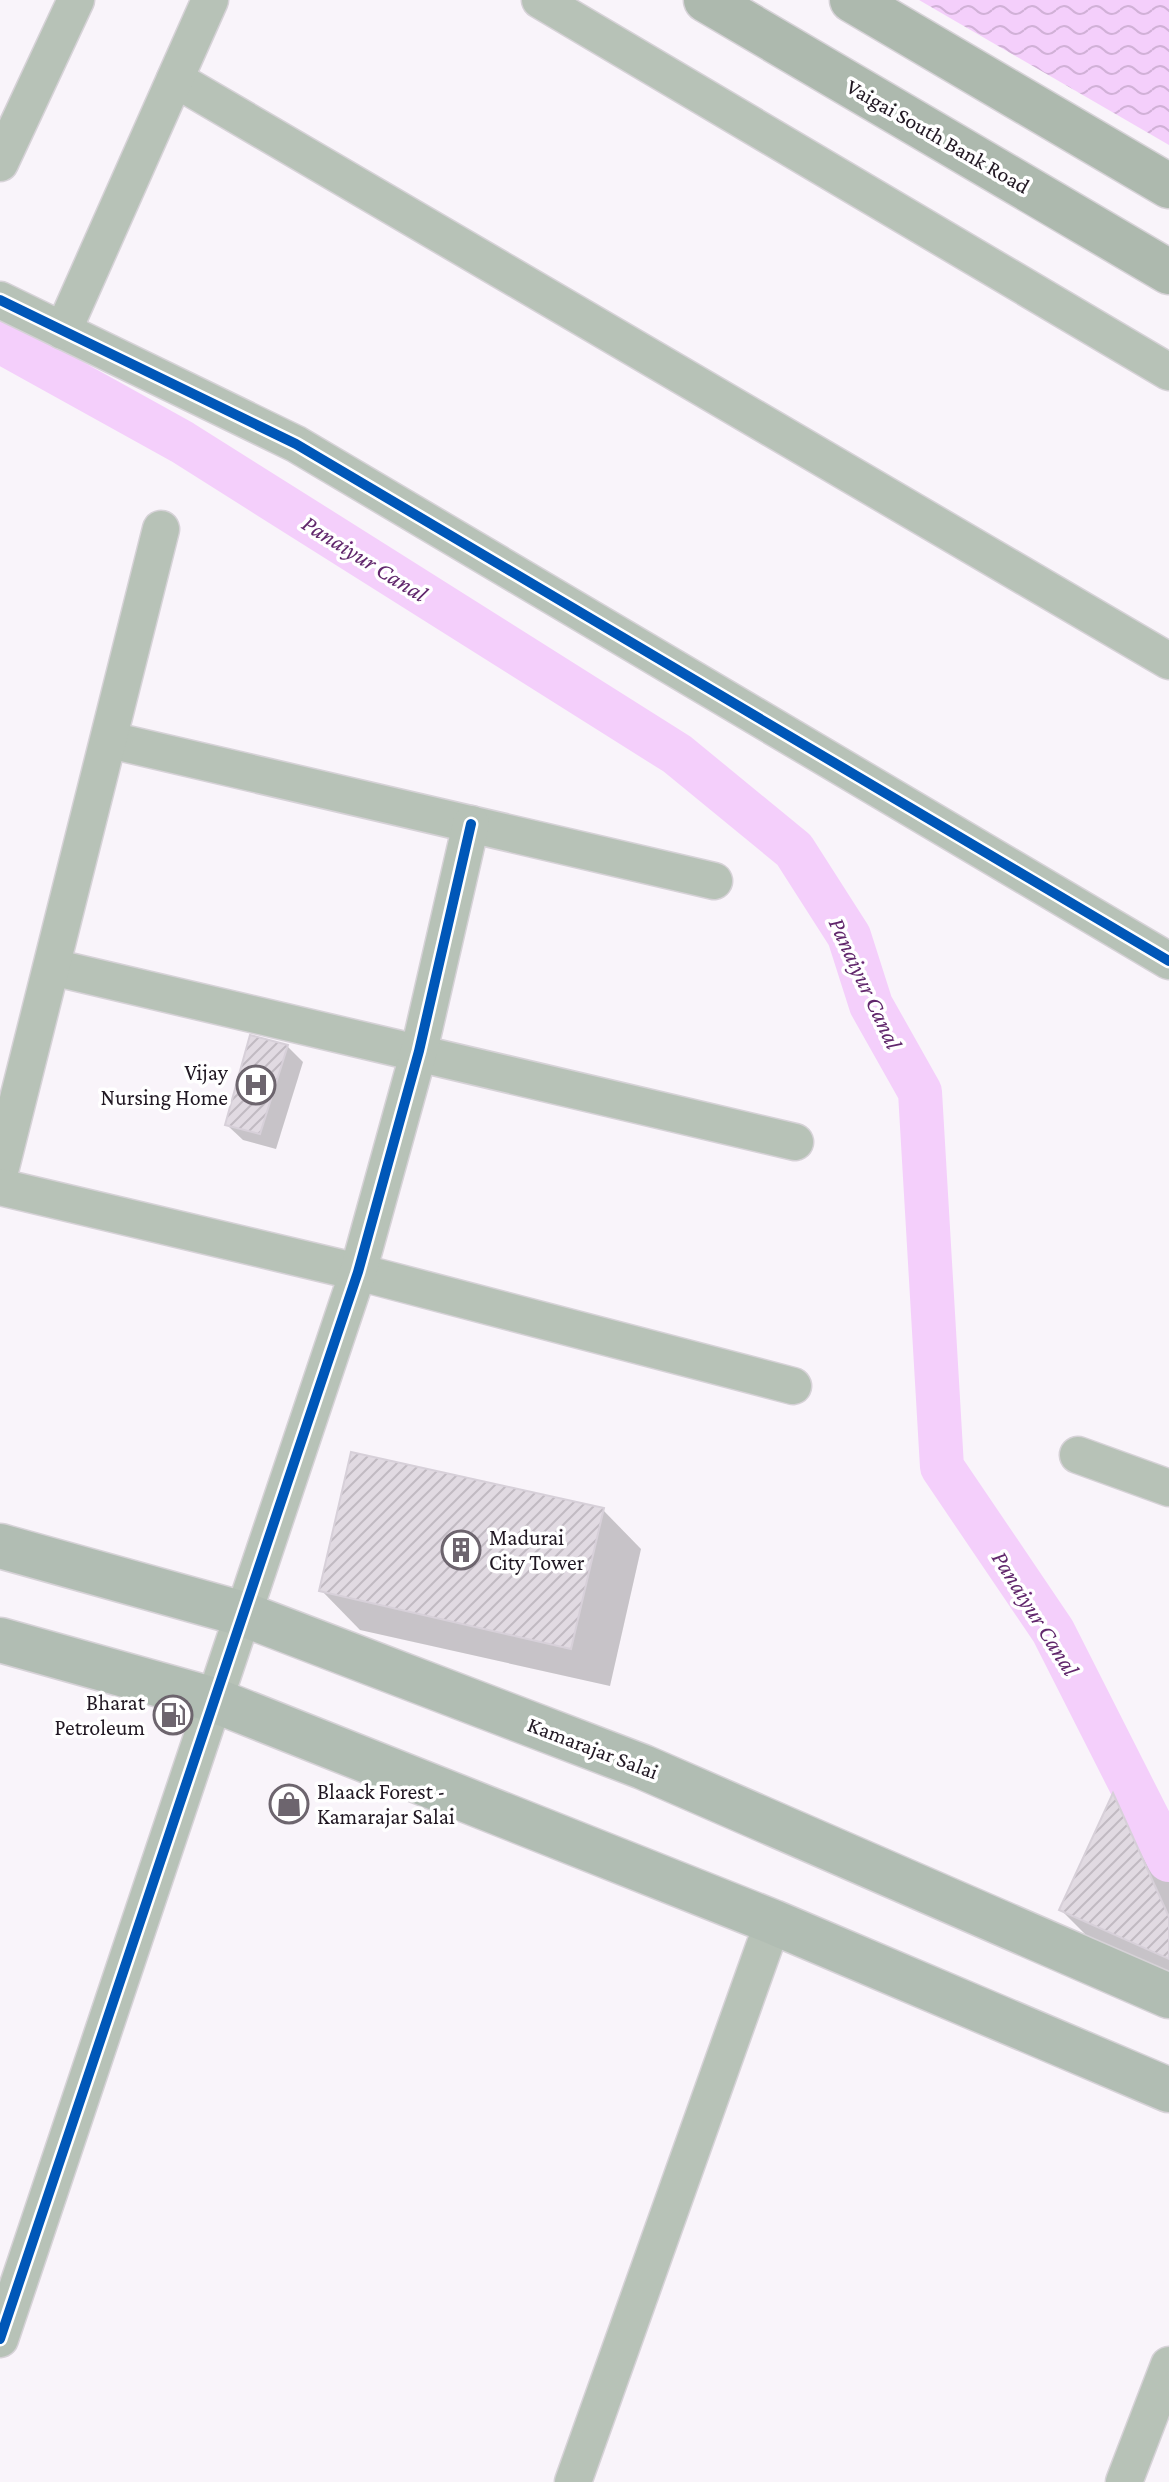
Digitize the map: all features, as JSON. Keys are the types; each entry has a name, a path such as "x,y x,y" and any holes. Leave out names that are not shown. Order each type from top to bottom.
{"highway":[{"name":"Kamarajar Salai","path":"0,1546 243,1614 643,1767 1169,1996"},
{"path":"0,1640 214,1700 773,1922 1169,2090"}],"main road":[{"name":"Vaigai South Bank Road","path":"706,0 1169,272"},
{"path":"852,0 1169,186"}],"street":[{"path":"0,163 76,0"},
{"path":"63,331 210,0"},
{"path":"540,0 1169,372"},
{"path":"175,79 1169,661"},
{"path":"0,300 296,444 1169,961"},
{"path":"0,1171 161,529"},
{"path":"110,740 714,881"},
{"path":"0,2339 358,1272 419,1051 471,824"},
{"path":"52,967 795,1142"},
{"path":"0,1187 358,1272 793,1386"},
{"path":"1078,1455 1169,1488"},
{"path":"573,2482 773,1922"},
{"path":"1124,2482 1169,2365"}],"water":[{"path":"919,0 1169,0 1169,145"}],"building":[{"name":"Vijay Nursing Home","path":"250,1035 288,1045 260,1134 225,1125"},
{"name":"Madurai City Tower","path":"351,1452 604,1508 571,1649 319,1591"},
{"path":"1113,1793 1169,1917 1169,1959 1059,1910"}],"waterway":[{"name":"Panaiyur Canal","path":"0,341 182,442 677,754 794,850 849,936 871,1005 920,1092 942,1467 1053,1631 1169,1860"}],"cycle path":[{"path":"0,300 296,444 1169,961"},
{"path":"0,2339 358,1272 419,1051 471,824"}],"place":[{"name":"Vijay Nursing Home","path":"256,1085"},
{"name":"Madurai City Tower","path":"461,1550"},
{"name":"Bharat Petroleum","path":"173,1715"},
{"name":"Blaack Forest - Kamarajar Salai","path":"289,1804"}]}
